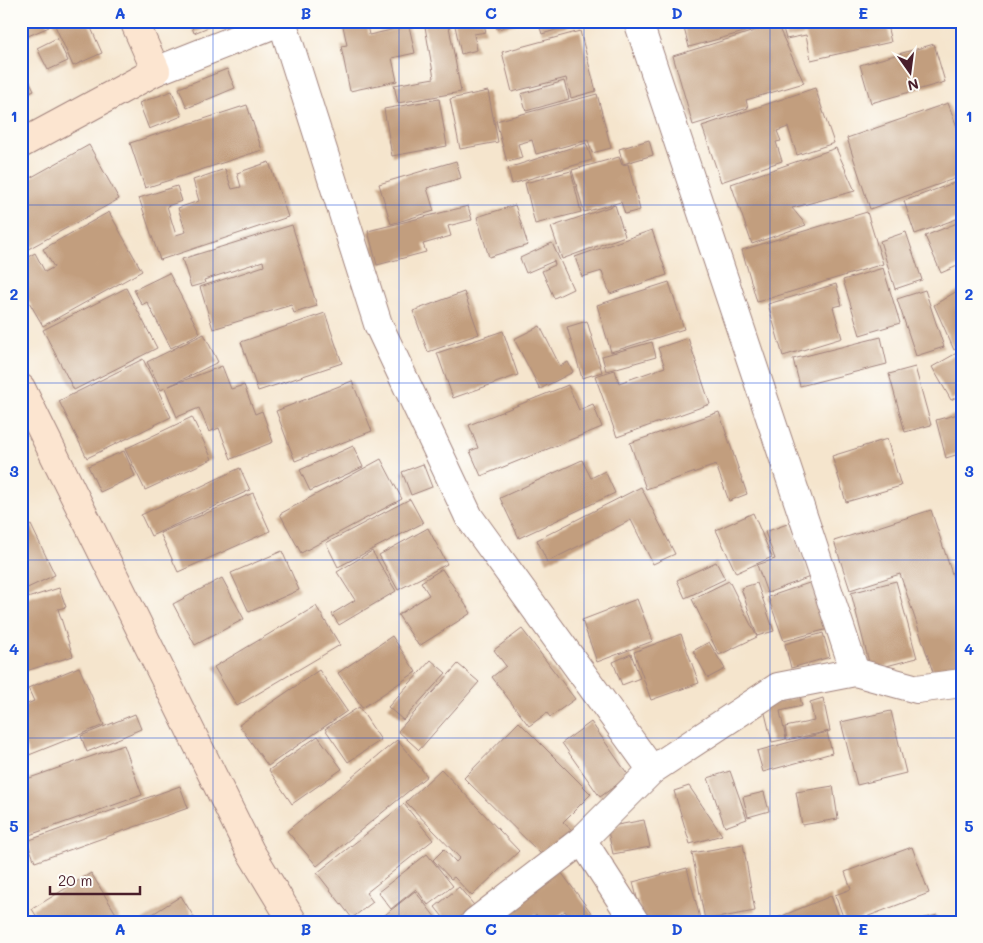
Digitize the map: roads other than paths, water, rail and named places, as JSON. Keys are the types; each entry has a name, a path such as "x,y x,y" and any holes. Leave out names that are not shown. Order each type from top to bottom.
{"street":[{"path":"134,21 156,71"},
{"path":"21,144 156,71 282,21 378,324 468,517 652,770"},
{"path":"638,21 854,672"},
{"path":"21,388 250,851 293,922"},
{"path":"475,922 582,840 652,770 778,687 854,672 917,689 962,683"},
{"path":"582,840 634,922"}]}
